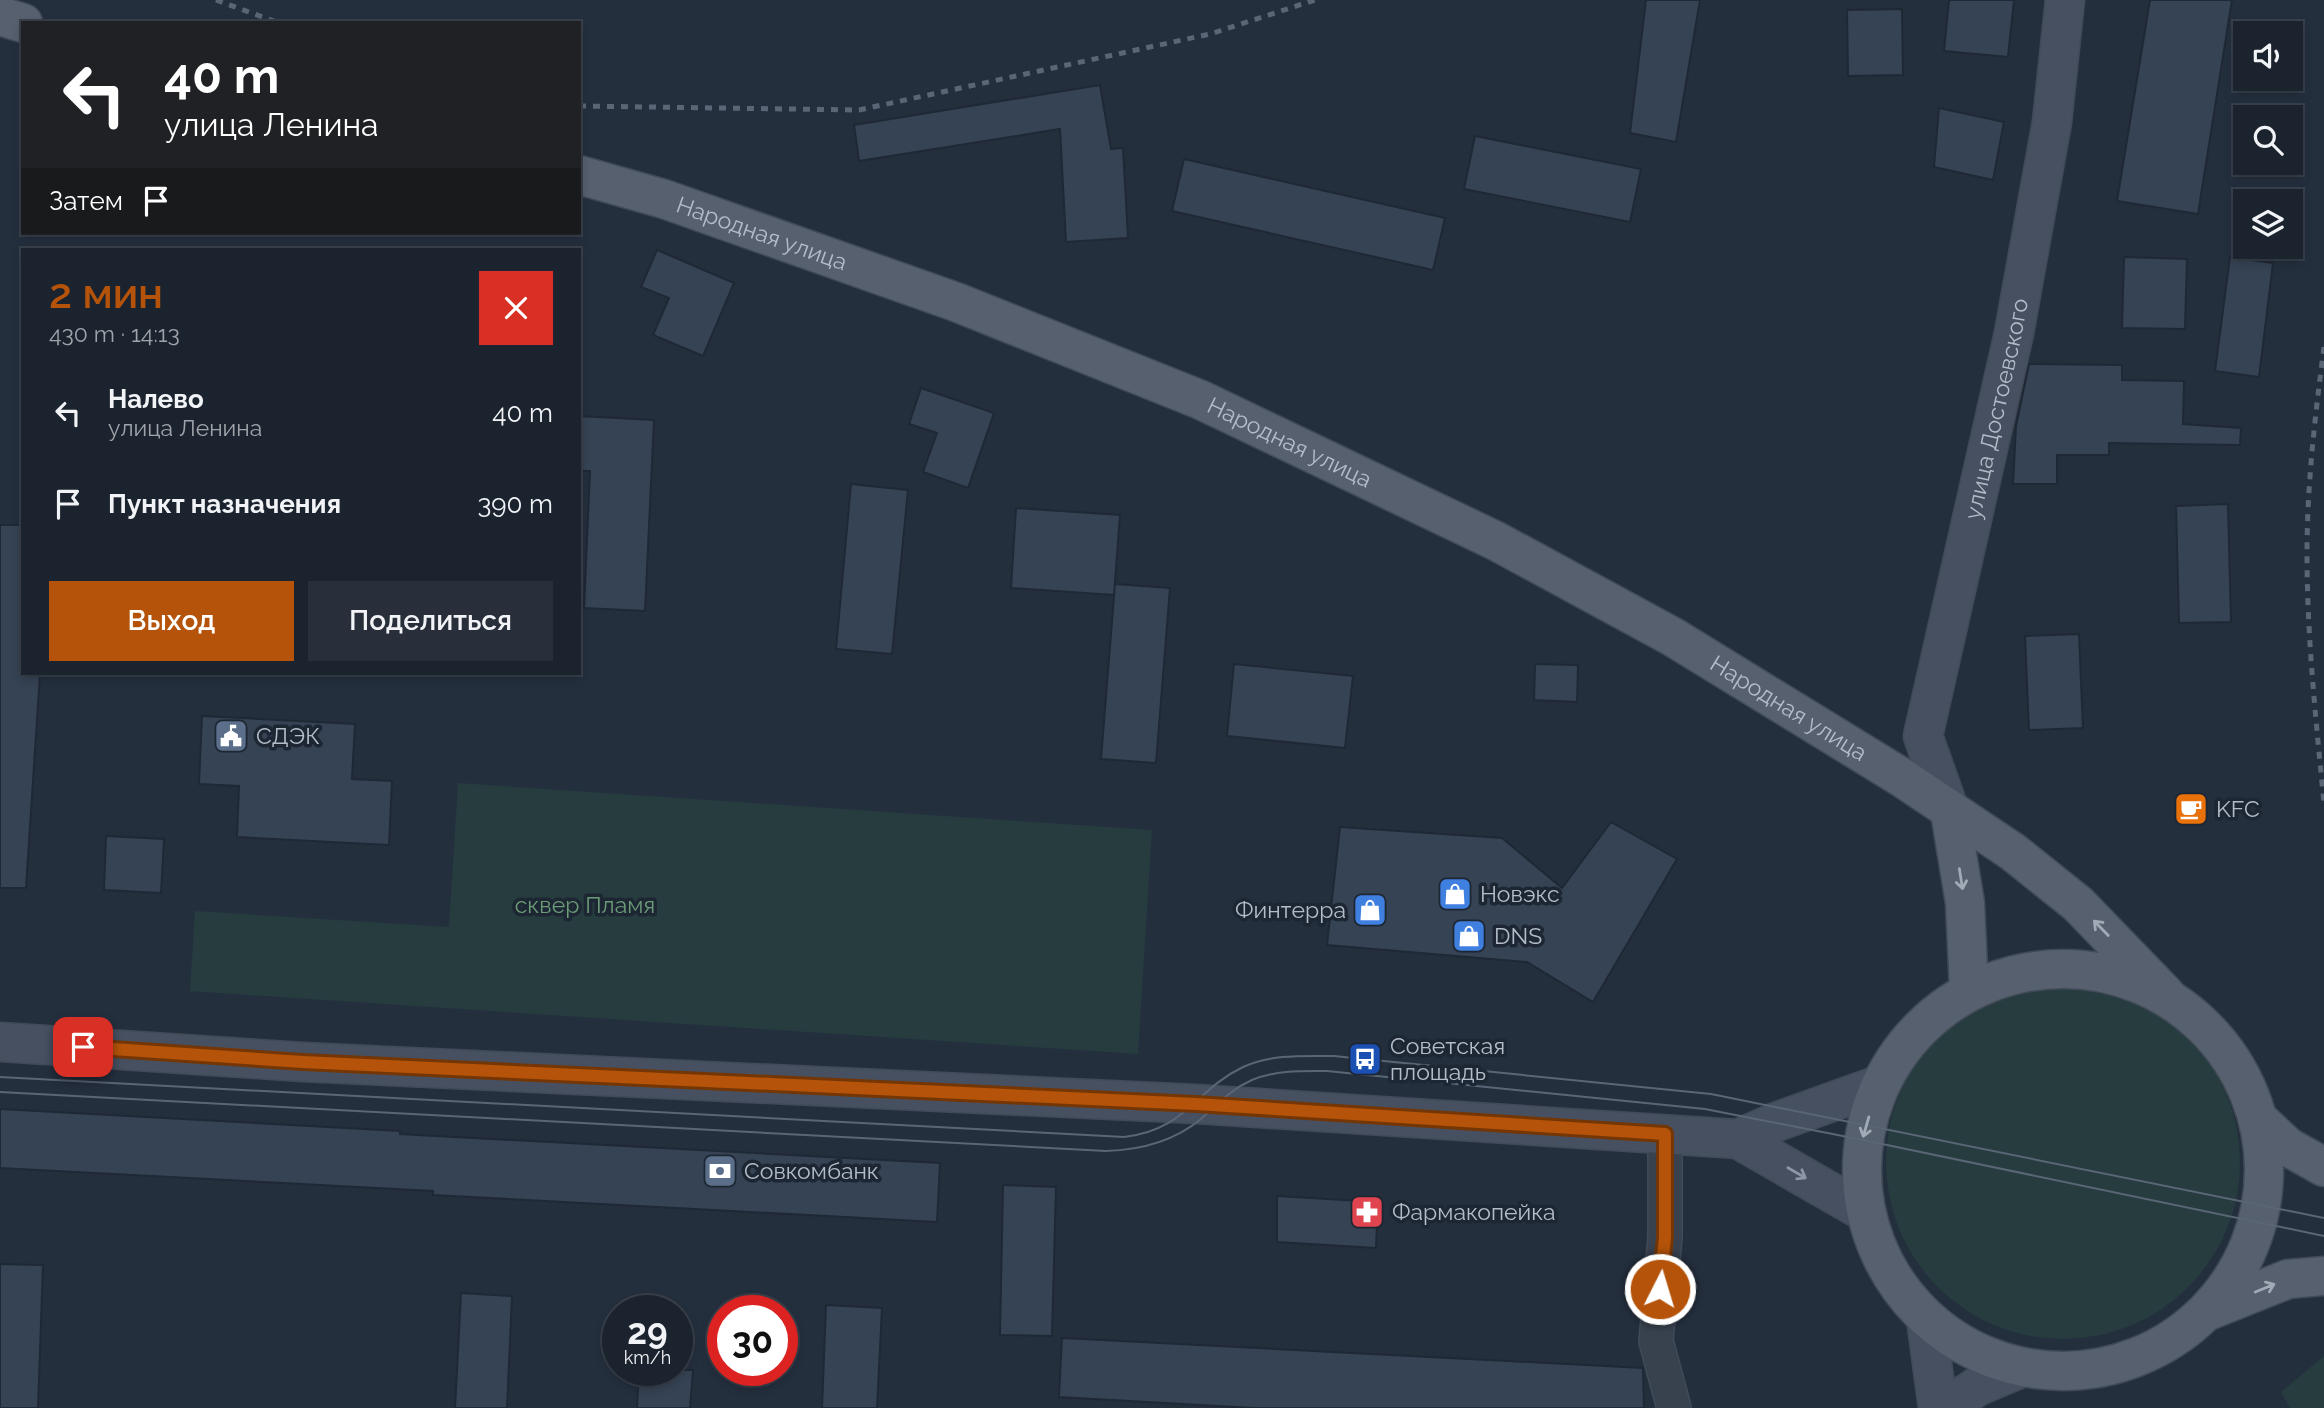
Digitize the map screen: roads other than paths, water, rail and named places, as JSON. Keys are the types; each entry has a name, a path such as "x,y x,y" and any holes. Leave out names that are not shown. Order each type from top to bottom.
{"main road":[{"name":"улица Достоевского","path":"1950,812 1923,736 2014,333 2052,122 2064,0"},
{"path":"0,16 21,22"},
{"name":"Народная улица","path":"581,176 664,199 956,302 1201,400 1496,541 1661,631 1891,770 2013,852 2078,904 2166,995"},
{"path":"1950,812 1965,903 1969,990"},
{"path":"2034,968 2102,970 2166,995 2209,1028 2241,1071 2260,1121 2262,1205 2259,1223 2245,1259 2208,1311 2169,1342 2123,1363 2073,1371 2023,1367 1996,1360 1947,1335 1926,1318 1899,1287 1878,1251 1865,1212 1857,1163 1879,1085 1916,1030 1969,990 2034,968"},
{"path":"0,1042 303,1062 1196,1104 1738,1139 1865,1212"},
{"path":"1738,1139 1776,1122 1879,1085"},
{"path":"2260,1121 2288,1147 2324,1167"},
{"path":"2208,1311 2288,1279 2324,1276"},
{"path":"1926,1318 1938,1408"},
{"path":"1945,1408 1978,1386 2023,1367"}],"street":[{"path":"1665,1134 1665,1237 1656,1341 1674,1408"}],"tram line":[{"path":"0,1077 1124,1137 1145,1133 1176,1118 1227,1076 1243,1067 1288,1057 1334,1056 1711,1094 2324,1218"},
{"path":"0,1092 1106,1151 1132,1149 1179,1134 1201,1119 1231,1092 1252,1080 1280,1073 1327,1071 1705,1109 2324,1236"}],"railway":[{"path":"216,0 274,21"},
{"path":"581,106 859,110 1210,34 1315,0"},
{"path":"2324,347 2312,450 2307,554 2310,648 2324,804"}],"place":[{"name":"СДЭК","path":"231,736"},
{"name":"KFC","path":"2191,809"},
{"name":"Новэкс","path":"1455,894"},
{"name":"Финтерра","path":"1370,910"},
{"name":"DNS","path":"1469,936"},
{"name":"Советская площадь","path":"1365,1059"},
{"name":"Совкомбанк","path":"720,1171"},
{"name":"Фармакопейка","path":"1367,1212"}],"park label":[{"name":"сквер Пламя","path":"585,905"}]}
